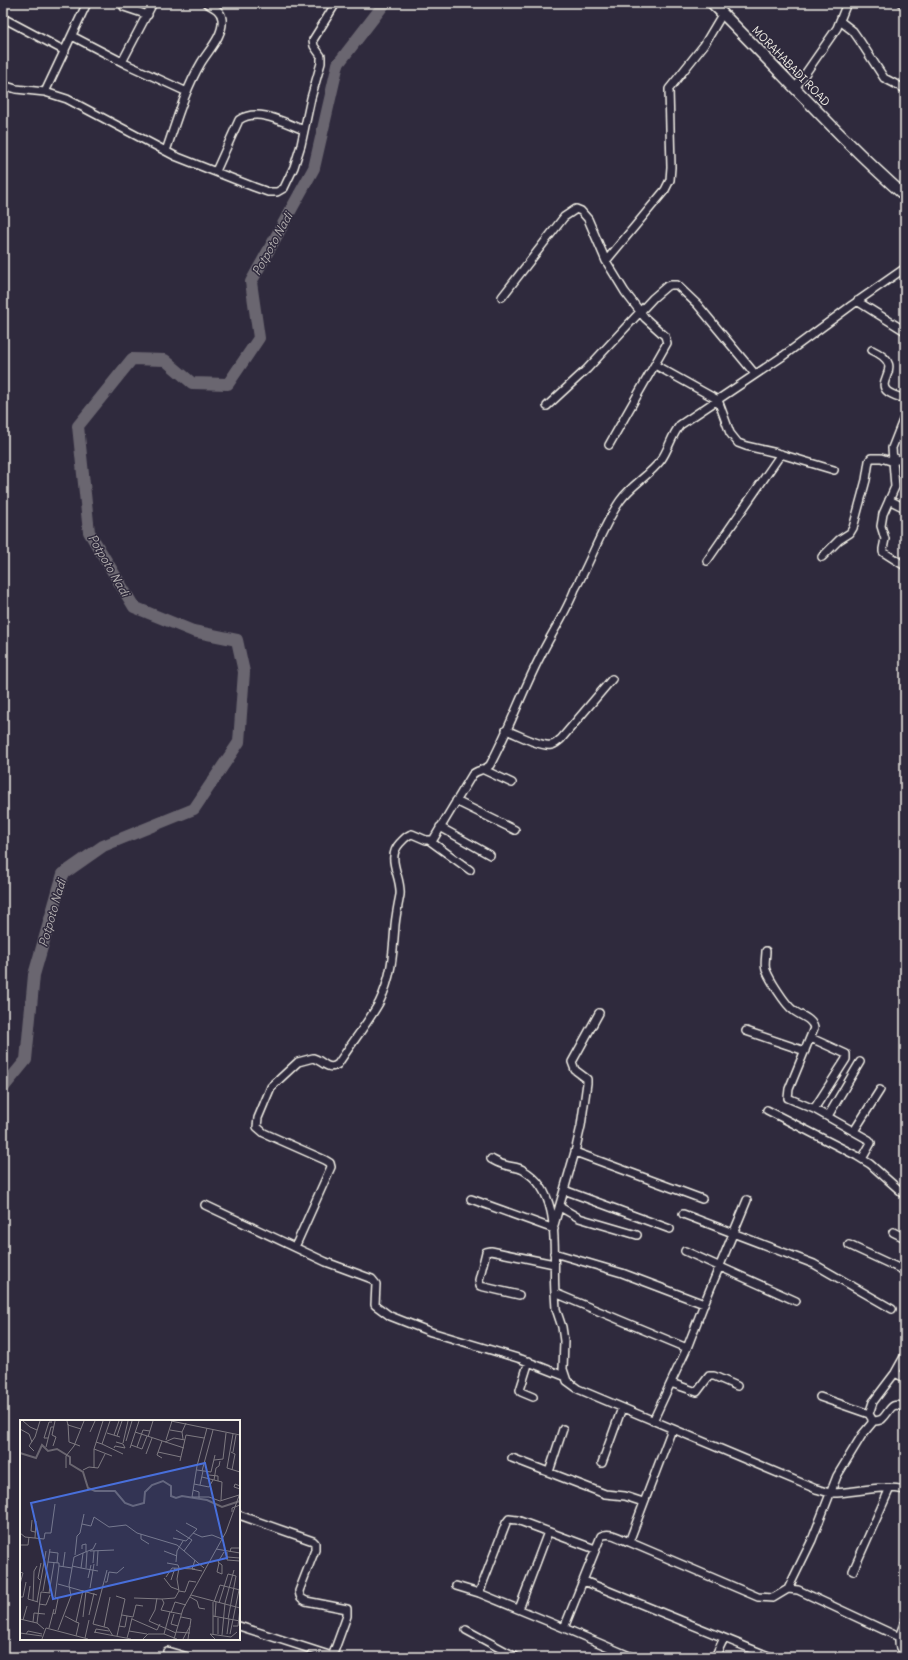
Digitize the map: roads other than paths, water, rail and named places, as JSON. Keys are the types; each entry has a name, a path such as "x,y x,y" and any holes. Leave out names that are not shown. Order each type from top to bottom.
{"main road":[{"name":"MORAHABADI ROAD","path":"712,3 796,88 834,129 905,196"}],"street":[{"path":"46,92 87,3"},
{"path":"124,3 124,7 127,9 148,15"},
{"path":"122,62 153,3"},
{"path":"166,151 194,76 222,27 219,6 206,3"},
{"path":"3,85 16,89 46,92 67,98 166,151 254,187 268,192 277,192 284,188 289,179 302,144 311,98 321,63 321,56 312,40 336,3"},
{"path":"796,88 840,21 847,3"},
{"path":"901,3 905,4"},
{"path":"606,261 666,190 670,180 671,167 669,89 704,45 723,13"},
{"path":"3,18 65,51"},
{"path":"840,21 853,31 884,78 905,89"},
{"path":"72,36 122,62 187,92"},
{"path":"216,172 239,120 246,116 263,116 304,130"},
{"path":"502,297 564,217 576,209 581,211 588,219 606,261 640,311 661,331 666,339 666,347 609,445"},
{"path":"430,841 433,840 475,771 490,765 555,626 569,606 575,589 618,503 632,486 654,469 662,459 672,437 680,425 718,400 905,268"},
{"path":"547,406 587,369 640,311 667,286 677,285 708,316 755,374"},
{"path":"854,303 905,331"},
{"path":"872,350 883,355 889,363 884,386 885,390 888,393 905,398"},
{"path":"655,365 718,400 730,433 738,443 754,449 781,454 834,470"},
{"path":"905,415 894,443 893,460 895,487 886,506 881,526 885,540 883,552 905,566"},
{"path":"707,561 781,454"},
{"path":"822,557 839,540 850,533 853,528 866,480 869,461 876,457 905,463"},
{"path":"889,500 905,508"},
{"path":"506,730 543,745 551,746 562,739 612,679"},
{"path":"482,769 512,783"},
{"path":"456,801 515,830"},
{"path":"440,827 490,855"},
{"path":"295,1247 331,1167 330,1163 325,1160 264,1133 256,1127 258,1118 271,1087 298,1062 303,1060 313,1058 326,1066 335,1066 379,1002 386,985 393,956 395,925 400,890 393,862 396,847 409,834 416,834 430,841 470,870"},
{"path":"766,952 766,970 788,1005 813,1024 814,1028 788,1095 790,1099 828,1116 870,1141 862,1159"},
{"path":"554,1227 581,1126 587,1079 575,1070 572,1062 599,1013"},
{"path":"746,1032 805,1051"},
{"path":"810,1038 846,1054 846,1059 814,1109"},
{"path":"828,1116 860,1062"},
{"path":"854,1131 880,1090"},
{"path":"767,1110 862,1159 870,1164 905,1195"},
{"path":"575,1152 702,1199"},
{"path":"491,1159 503,1165 521,1169 540,1186 547,1195 554,1227 556,1309 562,1327 564,1341 563,1369 564,1376 567,1381 578,1389 816,1489 831,1493 890,1488 905,1490"},
{"path":"564,1190 670,1229"},
{"path":"471,1199 554,1227"},
{"path":"653,1421 687,1348 747,1200"},
{"path":"205,1205 326,1262 375,1281 375,1305 382,1311 431,1332 529,1361 564,1376"},
{"path":"560,1207 579,1218 638,1235"},
{"path":"683,1214 800,1258 823,1269 892,1309"},
{"path":"893,1232 905,1238"},
{"path":"849,1245 905,1271"},
{"path":"519,1295 480,1286 479,1280 486,1252 491,1251 554,1264"},
{"path":"685,1251 796,1301"},
{"path":"554,1253 622,1272 704,1304"},
{"path":"555,1293 687,1348"},
{"path":"872,1421 869,1414 873,1402 895,1373 905,1356"},
{"path":"529,1361 520,1390 521,1392 533,1397"},
{"path":"895,1373 905,1378"},
{"path":"671,1383 698,1392 709,1376 714,1376 737,1386"},
{"path":"820,1397 869,1414"},
{"path":"564,1628 584,1581 595,1549 604,1534 610,1534 758,1597 773,1598 788,1589 812,1540 841,1468 872,1421 881,1419 894,1406 898,1405 905,1408"},
{"path":"602,1463 622,1408"},
{"path":"549,1472 563,1429"},
{"path":"629,1542 672,1429"},
{"path":"512,1458 605,1494 625,1496 643,1502"},
{"path":"853,1571 890,1488"},
{"path":"240,1515 314,1542 316,1545 315,1550 299,1591 301,1599 347,1609 347,1616 332,1657 240,1626"},
{"path":"479,1593 503,1530 509,1519 517,1520 595,1549"},
{"path":"518,1609 548,1532"},
{"path":"584,1581 771,1657"},
{"path":"456,1586 479,1593 632,1657"},
{"path":"788,1589 798,1590 899,1637"},
{"path":"905,1621 899,1637 900,1649 905,1653"},
{"path":"466,1630 516,1657"},
{"path":"715,1657 724,1638"},
{"path":"167,1651 188,1657"}],"waterway":[{"name":"Potpoto Nadi","path":"3,1088 26,1060 34,975 63,874 103,846 194,809 239,742 244,672 237,640 193,631 134,607 89,532 78,426 132,359 165,360 192,383 228,384 259,338 251,282 314,168 338,64 385,3"}]}
